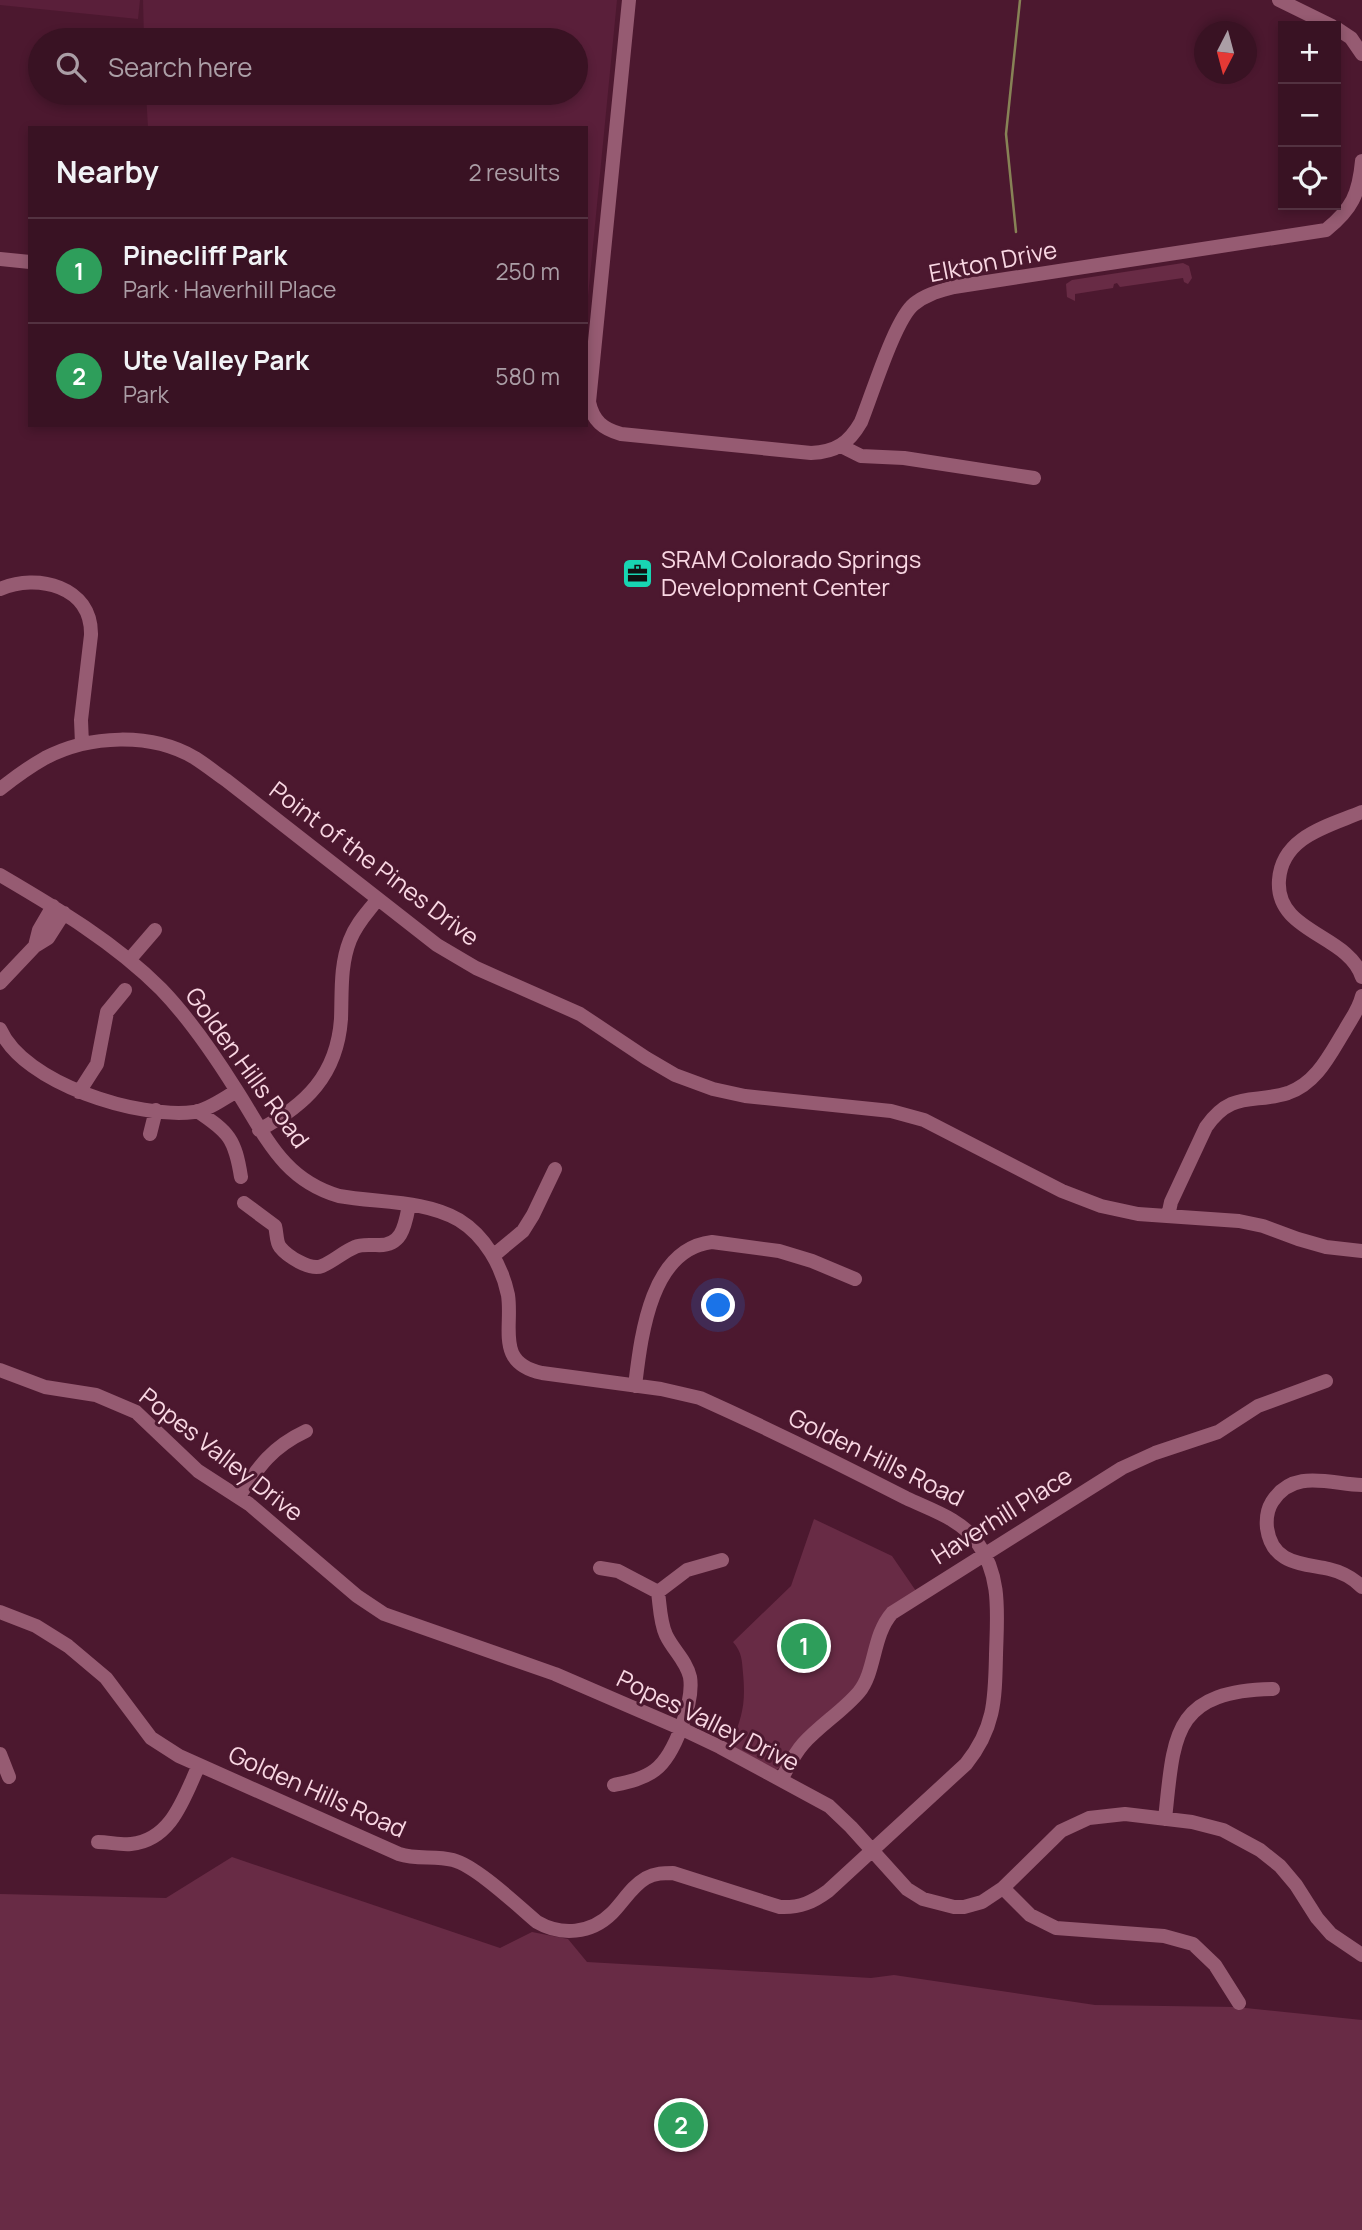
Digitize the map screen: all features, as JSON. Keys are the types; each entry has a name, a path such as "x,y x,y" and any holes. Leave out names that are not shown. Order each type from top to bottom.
{"street":[{"path":"629,0 592,311 589,402 596,421 621,434 811,453 841,446 861,456 904,458 1034,478"},
{"path":"1279,0 1322,21"},
{"path":"1341,32 1351,38 1362,54"},
{"name":"Elkton Drive","path":"841,446 849,441 861,422 901,320 922,298 954,288 1326,230 1345,214 1351,205 1358,188 1362,161"},
{"path":"0,259 28,261"},
{"path":"588,355 592,366"},
{"path":"0,589 19,583 56,587 74,594 85,608 91,635 81,720 82,744"},
{"name":"Point of the Pines Drive","path":"0,789 46,758 82,744 117,740 143,741 169,747 194,757 226,780 377,900 463,962 580,1014 646,1058 701,1085 745,1096 902,1113 935,1124 1076,1197 1125,1212 1252,1223 1318,1245 1362,1251"},
{"path":"1362,813 1303,838 1284,861 1279,881 1281,900 1292,917 1347,953 1362,977"},
{"name":"Golden Hills Road","path":"0,875 58,909 130,959 183,1013 237,1091 259,1130 290,1169 326,1192 355,1199 428,1208 460,1221 477,1234 500,1268 508,1295 508,1340 520,1363 527,1368 542,1373 688,1394 948,1518 970,1533 985,1554 995,1577 998,1600 995,1697 988,1729 966,1764 818,1898 801,1906 780,1906 673,1873 654,1874 639,1883 612,1914 595,1926 574,1931 556,1930 537,1922 466,1864 447,1858 419,1858 399,1854 178,1756 151,1738 106,1678 68,1646 36,1626 0,1612"},
{"path":"259,1130 278,1120 305,1099 320,1083 330,1064 338,1037 346,950 356,926 377,900"},
{"path":"0,983 5,966 35,946 39,930 58,909"},
{"path":"130,959 155,930"},
{"path":"79,1092 97,1064 107,1012 125,990"},
{"path":"1168,1216 1171,1202 1211,1118 1237,1101 1290,1092 1309,1081 1323,1066 1356,1012 1362,996"},
{"path":"1,1034 40,1071 79,1092 118,1104 156,1110 197,1111 237,1091"},
{"path":"150,1134 156,1110"},
{"path":"197,1111 218,1126 232,1141 241,1177"},
{"path":"493,1256 523,1231 555,1169"},
{"path":"244,1203 275,1226 281,1248 307,1267 313,1268 324,1266 356,1246 383,1246 393,1243 405,1229 409,1205"},
{"path":"635,1386 640,1346 656,1291 665,1270 687,1250 712,1242 779,1251 855,1279"},
{"name":"Popes Valley Drive","path":"0,1370 45,1387 96,1395 136,1412 198,1471 239,1496 357,1596 384,1614 555,1674 720,1747 829,1806 907,1889 934,1904 954,1907 973,1906 982,1902 1003,1888 1052,1839 1070,1825 1089,1818 1113,1814 1192,1822 1223,1830 1260,1850 1280,1866 1331,1934 1362,1955"},
{"name":"Haverhill Place","path":"781,1780 796,1752 859,1692 880,1632 887,1619 900,1608 1130,1464 1218,1432 1258,1406 1326,1381"},
{"path":"239,1496 266,1458 289,1439 306,1431"},
{"path":"1362,1485 1298,1480 1279,1493 1268,1511 1267,1521 1270,1541 1283,1557 1293,1562 1343,1573 1362,1587"},
{"path":"658,1592 687,1570 722,1560"},
{"path":"600,1568 618,1571 658,1592"},
{"path":"614,1786 645,1776 662,1765 680,1728 690,1695 690,1675 666,1635 658,1592"},
{"path":"1165,1819 1174,1743 1190,1715 1207,1701 1228,1693 1273,1689"},
{"path":"0,1754 9,1777"},
{"path":"98,1842 134,1843 144,1841 162,1831 174,1817 199,1765"},
{"path":"1003,1888 1030,1915 1056,1928 1164,1936 1193,1944 1215,1965 1239,2003"}],"shaded area":[{"path":"0,0 140,0 138,19 0,5"},
{"path":"143,0 617,0 588,297 588,126 148,126 147,105 588,105 588,28 144,28"},
{"path":"1183,263 1189,266 1192,278 1188,284 1183,278 1120,287 1117,283 1113,288 1075,294 1075,301 1067,297 1066,284 1072,280"},
{"path":"814,1519 892,1556 916,1591 893,1605 855,1688 797,1742 775,1770 731,1745 744,1694 741,1657 733,1642 791,1586"},
{"path":"232,1857 500,1948 532,1932 568,1939 587,1962 871,1978 894,1975 1095,2005 1236,2007 1362,2020 1362,2230 0,2230 0,1894 166,1898"}],"waterway":[{"path":"1016,232 1006,134 1020,0"}],"place":[{"name":"SRAM Colorado Springs Development Center","path":"638,574"},
{"name":"Pinecliff Park","path":"804,1646"},
{"name":"Ute Valley Park","path":"681,2125"}]}
